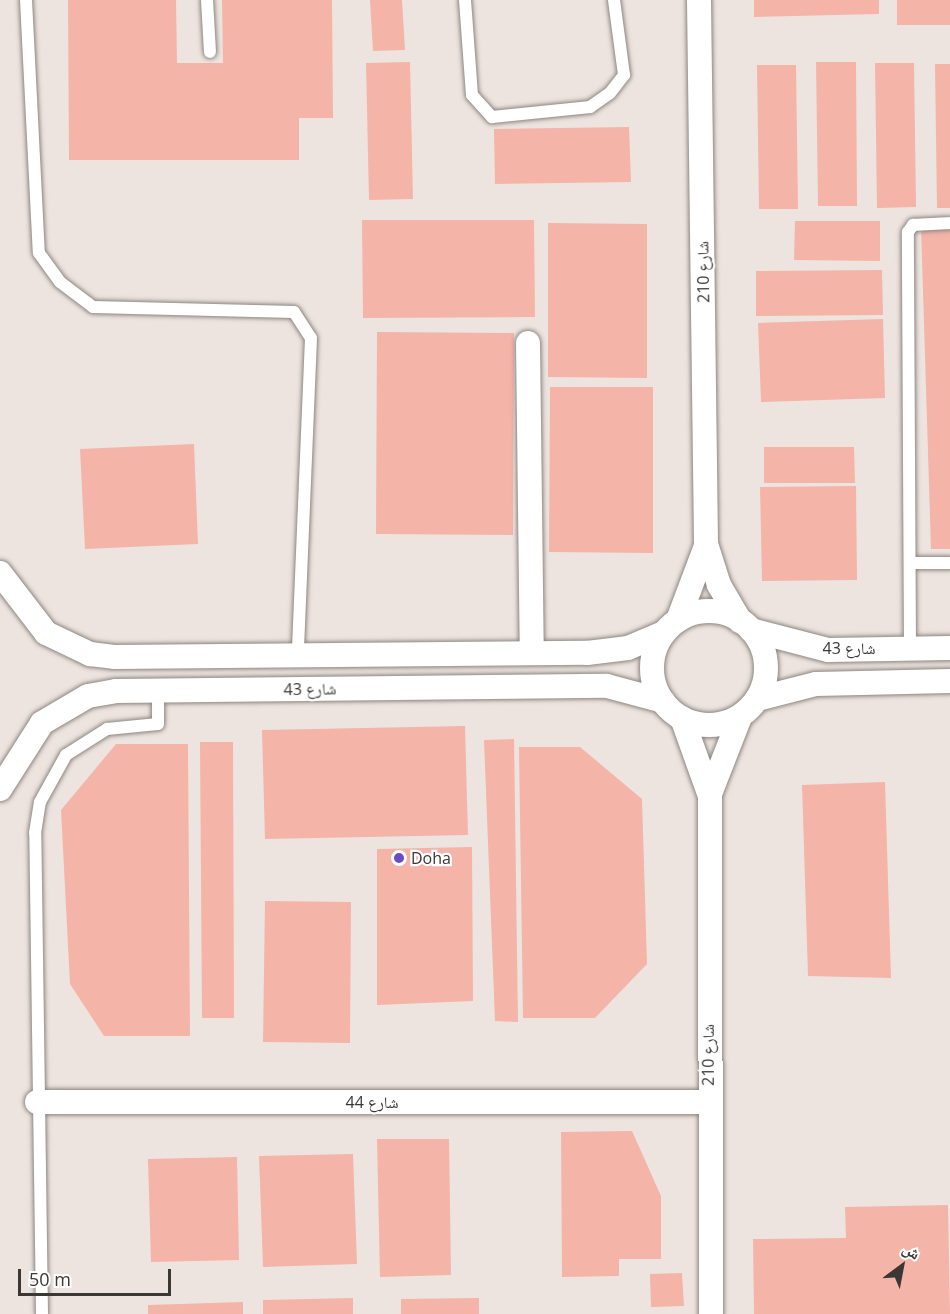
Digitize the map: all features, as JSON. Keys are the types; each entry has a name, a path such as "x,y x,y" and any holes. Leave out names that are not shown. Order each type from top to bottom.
{"street":[{"name":"شارع 210","path":"699,0 706,544 719,585 746,626"},
{"path":"528,343 532,653"},
{"name":"شارع 210","path":"671,627 706,544"},
{"path":"0,573 46,633 90,654 608,652 671,627 710,612 746,626 766,664 757,699 740,717 705,725 682,718 663,701 653,660 671,627"},
{"name":"شارع 43","path":"746,626 828,650 950,648"},
{"path":"757,699 816,684 950,681"},
{"name":"شارع 43","path":"0,789 42,723 63,707 88,696 158,691 607,686 663,701"},
{"name":"شارع 210","path":"710,796 740,717"},
{"name":"شارع 210","path":"682,718 710,796 708,1102 711,1314"},
{"name":"شارع 44","path":"37,1102 708,1102"}],"lane":[{"path":"26,0 39,253 60,282 93,307 294,312 311,338 298,652"},
{"path":"207,0 210,52"},
{"path":"465,0 472,95 492,117 590,108 610,93 624,75 614,0"},
{"path":"910,648 912,563 908,232 913,225 950,223"},
{"path":"912,563 950,563"},
{"path":"42,1314 37,1102 35,833 40,802 66,755 108,729 158,724 158,691"}],"building":[{"path":"68,0 176,0 177,63 223,63 222,0 332,0 333,118 299,118 299,160 69,160"},
{"path":"370,0 402,0 405,50 373,51"},
{"path":"754,0 879,0 879,14 754,17"},
{"path":"897,0 950,0 950,25 897,25"},
{"path":"410,62 413,199 369,200 366,63"},
{"path":"816,62 856,62 857,206 818,206"},
{"path":"875,63 914,63 916,207 877,208"},
{"path":"935,64 950,64 950,208 937,208"},
{"path":"757,65 796,65 798,209 759,209"},
{"path":"629,127 631,182 495,184 494,129"},
{"path":"362,220 534,220 535,317 363,318"},
{"path":"795,221 880,221 880,261 794,260"},
{"path":"548,223 647,224 647,378 548,377"},
{"path":"921,227 950,227 950,549 931,549"},
{"path":"882,270 883,315 756,316 756,271"},
{"path":"883,319 885,398 761,402 758,323"},
{"path":"377,332 514,333 513,535 376,534"},
{"path":"550,387 653,387 653,553 549,552"},
{"path":"194,444 198,544 85,549 80,449"},
{"path":"764,447 854,447 855,483 764,483"},
{"path":"856,486 857,580 762,581 760,487"},
{"path":"465,726 468,835 265,839 262,730"},
{"path":"514,739 518,1022 495,1021 484,740"},
{"path":"200,742 233,742 234,1018 202,1018"},
{"path":"116,744 188,744 190,1036 104,1036 70,984 61,810"},
{"path":"519,747 580,747 642,799 647,964 595,1018 523,1018"},
{"path":"885,782 891,978 808,976 802,785"},
{"path":"472,847 473,1001 377,1005 377,849"},
{"path":"265,901 351,902 350,1043 263,1042"},
{"path":"632,1131 661,1196 661,1259 619,1259 619,1276 562,1277 561,1132"},
{"path":"377,1139 449,1139 451,1275 380,1277"},
{"path":"353,1154 357,1264 263,1267 259,1156"},
{"path":"237,1157 239,1260 151,1262 148,1159"},
{"path":"948,1205 950,1314 754,1314 753,1239 846,1238 845,1207"},
{"path":"682,1273 684,1306 651,1307 650,1274"},
{"path":"353,1298 353,1314 263,1314 263,1300"},
{"path":"479,1298 479,1314 401,1314 401,1299"},
{"path":"243,1302 243,1314 148,1314 148,1305"}],"place":[{"name":"Doha","path":"399,858"}]}
